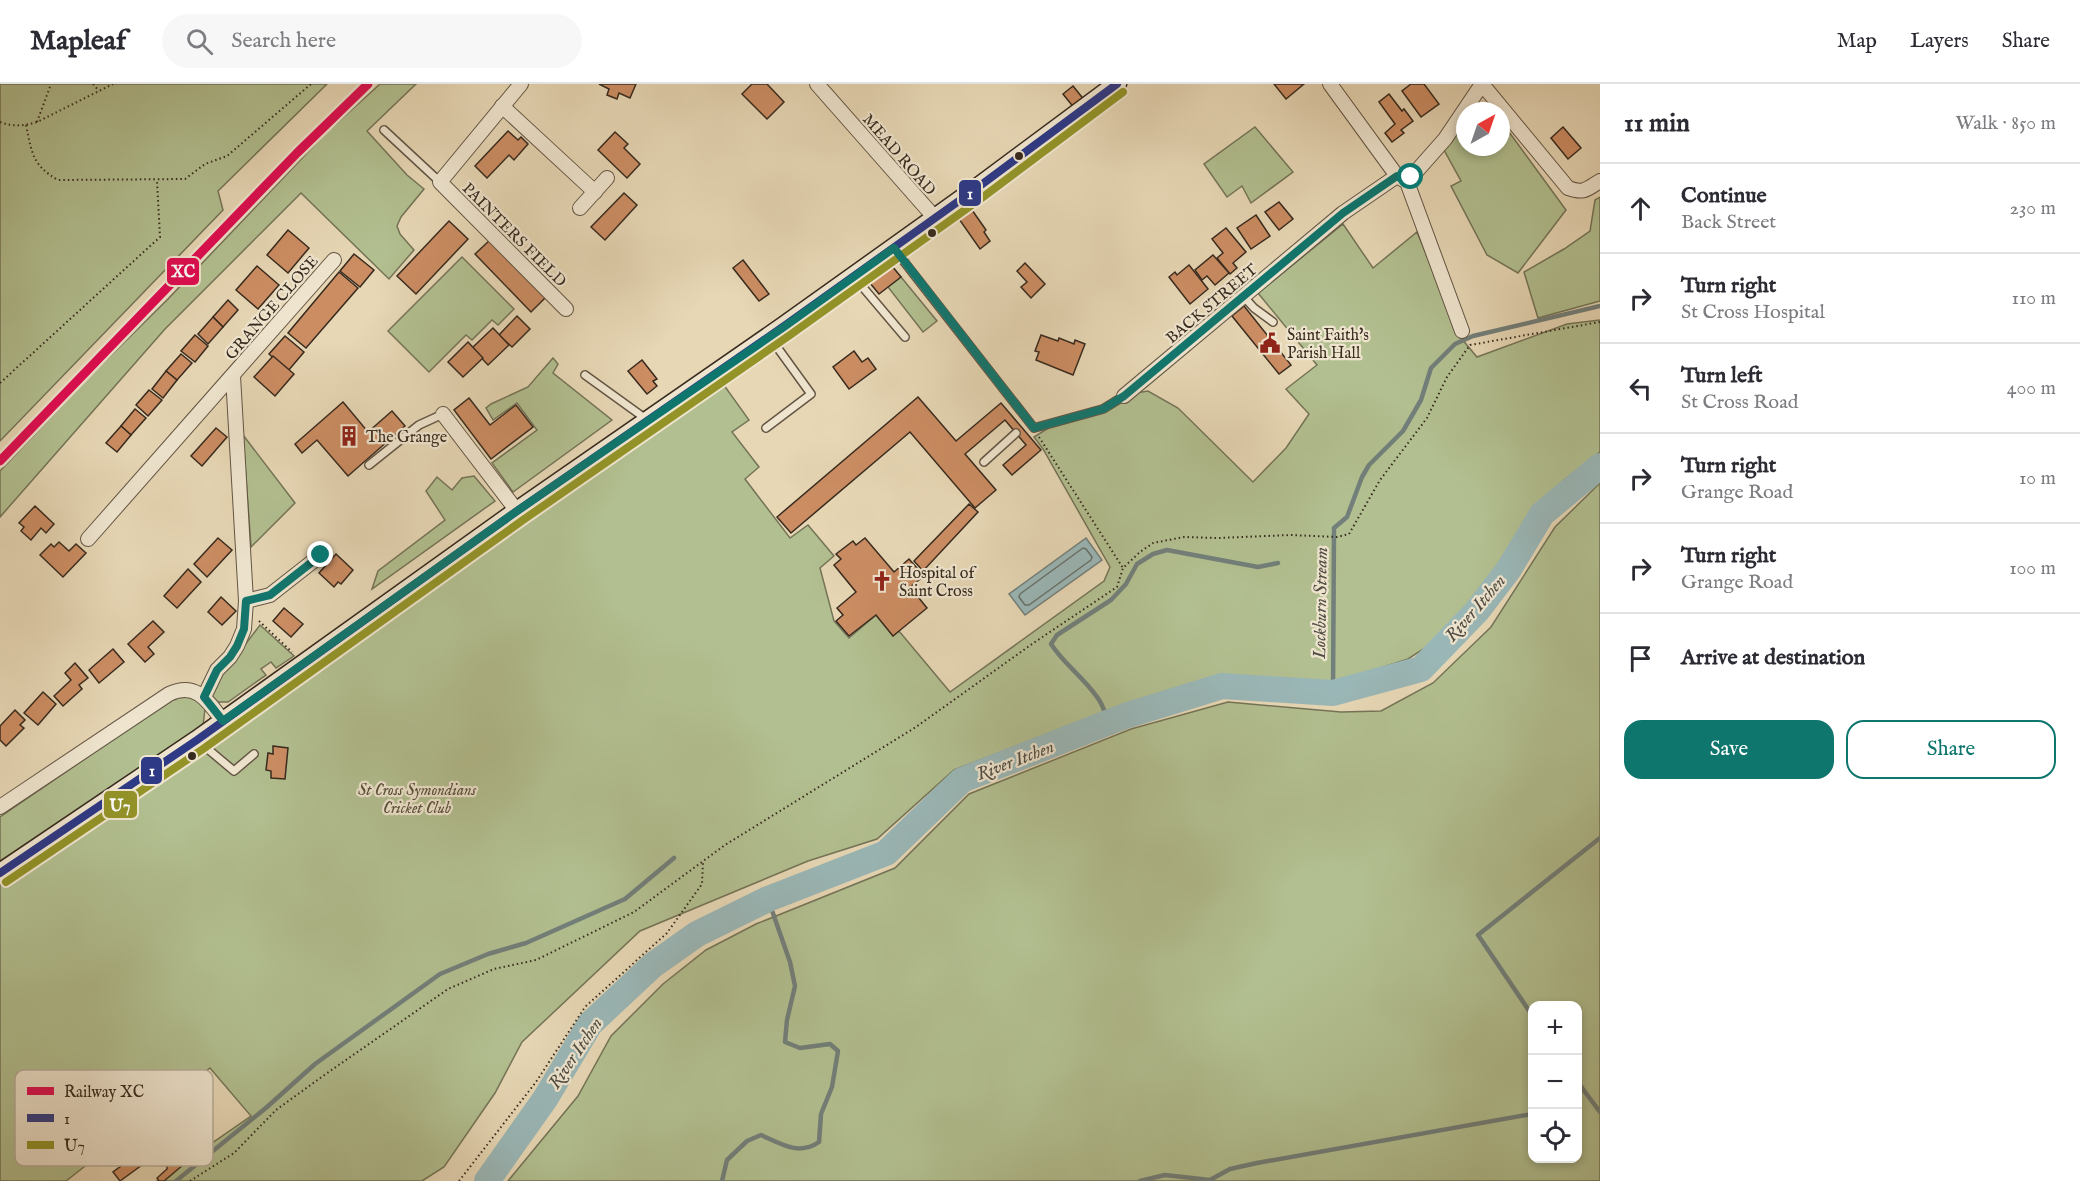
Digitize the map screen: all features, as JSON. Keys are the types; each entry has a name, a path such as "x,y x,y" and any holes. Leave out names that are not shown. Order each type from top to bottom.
{"main road":[{"path":"0,873 197,740 517,511 894,248 1117,84"}],"street":[{"path":"440,182 521,84"},
{"name":"MEAD ROAD","path":"817,84 935,218"},
{"path":"1330,84 1402,179 1462,331"},
{"path":"1482,84 1568,188 1578,192 1600,181"},
{"name":"BACK STREET","path":"1124,396 1343,213 1402,179 1445,139 1482,84"},
{"path":"502,106 595,192"},
{"path":"580,208 607,178"},
{"name":"PAINTERS FIELD","path":"440,182 566,309"},
{"name":"GRANGE CLOSE","path":"88,539 334,260"},
{"path":"204,697 217,670 237,646 244,629 245,607 233,375"},
{"path":"443,414 517,511"},
{"path":"245,607 270,595 321,555"},
{"path":"0,807 169,694 181,689 204,697 223,721"}],"lane":[{"path":"384,130 440,182"},
{"path":"894,248 1029,426"},
{"path":"854,276 905,337"},
{"path":"1244,297 1254,308 1274,322"},
{"path":"766,428 811,394 769,336"},
{"path":"585,375 647,420"},
{"name":"BACK STREET","path":"1029,426 1096,411 1124,396"},
{"path":"369,465 419,425 443,414"},
{"path":"984,462 1016,433"},
{"path":"197,740 234,771 254,754"}],"path":[{"path":"37,122 51,84"},
{"path":"93,84 99,91"},
{"path":"0,122 9,126 37,122 113,84"},
{"path":"26,125 32,157 43,171 58,180 185,179 204,164 227,156 311,84"},
{"path":"0,382 160,237 157,179"},
{"path":"190,1181 234,1153 276,1110 448,990 494,969 536,960 634,912 703,860 916,727 1032,644 1117,587 1123,568 1153,543 1184,537 1337,537 1349,534 1380,480 1427,418 1447,377 1470,345 1600,322"},
{"path":"1029,426 1123,568"},
{"path":"245,607 298,657"},
{"path":"459,1181 536,1082 585,1007 667,933 702,884 703,860"}],"green space":[{"path":"0,84 327,84 218,191 223,210 0,441"},
{"path":"380,84 416,84 367,131 407,175 424,189 401,217 397,226 400,234 414,250 389,279 301,193 165,329 0,517 0,471 326,133"},
{"path":"1255,127 1293,172 1251,203 1242,186 1227,197 1204,164"},
{"path":"1456,131 1456,156 1510,156 1510,133 1566,210 1518,273 1487,255 1451,186 1461,181 1444,150"},
{"path":"1600,197 1600,301 1538,318 1524,272 1590,231 1595,200"},
{"name":"St Cross Symondians Cricket Club","path":"1343,224 1373,268 1417,232 1461,338 1477,357 1567,324 1600,320 1600,452 1564,480 1526,521 1497,570 1451,626 1428,646 1408,659 1324,686 1228,675 1193,683 1122,705 954,770 877,839 808,861 640,931 522,1042 495,1093 444,1167 422,1181 157,1181 179,1166 213,1166 213,1142 251,1116 210,1068 207,1070 15,1070 15,1166 85,1166 66,1181 0,1181 0,883 721,381 749,420 732,432 759,467 745,479 790,538 808,525 834,556 820,568 834,621 849,638 876,615 893,636 899,631 950,692 1104,581 1110,567 1034,437 1050,427 1101,411 1130,394 1148,391 1178,408 1253,482 1286,448 1309,414 1286,389 1317,365 1258,293"},
{"path":"462,257 514,309 498,325 492,320 472,340 466,335 429,372 388,331"},
{"path":"901,277 937,321 923,332 888,287"},
{"path":"553,358 558,364 553,373 612,420 513,492 492,463 537,430 517,403 493,420 486,408 528,387"},
{"path":"243,435 295,503 251,547"},
{"path":"474,476 495,501 372,589 378,571 445,520 426,491 437,477 452,490 462,478"},
{"path":"1600,483 1600,1181 508,1181 578,1096 611,1036 663,984 706,950 756,924 895,868 969,794 1131,729 1228,702 1341,712 1381,711 1433,683 1491,627 1555,527"},
{"path":"260,625 294,656 276,668 271,662 261,669 266,675 228,702 217,702 211,695 213,687"},
{"path":"184,695 200,700 205,709 203,726 0,866 0,817 168,702"}],"water":[{"path":"1086,538 1102,560 1025,615 1009,594"}],"building":[{"path":"599,84 636,84 630,98 619,93 617,99 607,95 609,89"},
{"path":"752,84 767,84 784,102 767,119 742,94"},
{"path":"1274,84 1304,84 1286,99"},
{"path":"1411,84 1424,84 1439,104 1421,117 1402,91"},
{"path":"1073,86 1085,101 1075,109 1063,94"},
{"path":"1389,94 1413,121 1401,130 1404,133 1392,142 1385,133 1395,124 1379,102"},
{"path":"1563,127 1581,148 1568,159 1551,138"},
{"path":"508,131 518,140 521,137 528,144 514,160 509,155 487,178 475,166"},
{"path":"615,132 628,144 624,148 640,164 627,178 598,150"},
{"path":"624,193 637,205 605,240 591,227"},
{"path":"1279,202 1293,219 1279,230 1265,212"},
{"path":"972,210 986,230 984,232 990,241 980,249 959,219"},
{"path":"1256,215 1270,236 1251,249 1237,228"},
{"path":"449,221 468,239 416,294 397,276"},
{"path":"1226,228 1246,252 1233,263 1237,268 1230,274 1217,258 1223,253 1212,239"},
{"path":"288,230 309,248 288,273 267,255"},
{"path":"490,240 546,297 531,312 475,254"},
{"path":"354,254 374,270 360,287 340,271"},
{"path":"1213,255 1229,273 1215,285 1207,276 1202,280 1195,270"},
{"path":"743,260 769,294 759,301 733,268"},
{"path":"887,260 901,277 879,294 865,277"},
{"path":"1025,263 1045,284 1031,298 1021,287 1027,282 1017,271"},
{"path":"1189,265 1208,289 1190,304 1169,277 1175,272 1177,275"},
{"path":"257,266 279,285 258,309 236,290"},
{"path":"339,272 358,288 306,348 288,333"},
{"path":"228,300 238,310 223,327 213,317"},
{"path":"1244,306 1291,365 1279,374 1232,316"},
{"path":"517,316 530,329 512,347 499,335"},
{"path":"213,317 223,327 208,344 198,334"},
{"path":"493,328 509,345 488,365 472,348"},
{"path":"195,335 208,346 195,362 181,351"},
{"path":"1041,335 1058,341 1059,338 1074,344 1075,340 1085,344 1073,375 1036,360 1039,352 1035,351"},
{"path":"285,336 304,352 288,371 269,354"},
{"path":"468,342 483,358 463,377 448,362"},
{"path":"854,351 862,362 868,358 876,369 849,389 833,367"},
{"path":"181,354 192,363 177,380 166,371"},
{"path":"273,356 294,374 275,396 254,377"},
{"path":"642,360 657,379 653,381 657,386 647,394 628,371"},
{"path":"166,371 177,380 163,398 152,389"},
{"path":"149,390 162,400 148,416 136,405"},
{"path":"918,397 956,441 1001,403 1041,450 1012,475 1003,465 1026,445 1005,420 965,454 996,490 975,508 910,432 791,533 777,517"},
{"path":"469,398 490,425 516,405 533,427 491,459 454,410"},
{"name":"The Grange","path":"343,402 368,432 392,411 405,426 348,476 317,440 302,453 295,444"},
{"path":"135,409 146,418 131,435 121,426"},
{"path":"121,426 131,435 117,452 106,443"},
{"path":"216,428 227,437 202,466 191,456"},
{"path":"969,504 978,512 923,571 914,561"},
{"path":"35,506 54,524 46,533 41,528 31,540 21,531 24,527 19,523"},
{"path":"218,538 232,550 207,577 194,564"},
{"name":"Hospital of Saint Cross","path":"865,538 894,572 909,559 924,576 910,587 927,608 893,636 876,615 849,636 836,621 843,615 837,608 856,592 834,565 841,559 836,554 853,541 856,545"},
{"path":"59,542 69,551 76,544 86,553 63,577 40,555 51,544 54,547"},
{"path":"336,554 353,570 341,584 338,582 334,587 319,573"},
{"path":"188,569 201,582 177,608 164,596"},
{"path":"221,597 236,611 222,625 208,612"},
{"path":"284,608 303,624 291,637 273,621"},
{"path":"153,621 164,632 148,647 154,654 145,662 128,644"},
{"path":"113,649 124,662 99,683 89,670"},
{"path":"75,663 88,678 79,685 82,689 63,706 54,696 71,680 65,673"},
{"path":"43,692 56,704 38,725 24,713"},
{"path":"15,710 25,720 20,725 24,728 6,746 0,740 0,726"},
{"path":"273,746 288,748 285,779 271,778 271,771 266,770 268,753 273,754"},
{"path":"121,1166 141,1166 120,1181 113,1172"},
{"path":"167,1166 182,1166 164,1181 159,1181 157,1178 167,1169"}],"waterway":[{"name":"Lockburn Stream","path":"1333,693 1334,528 1347,517 1369,465 1403,431 1421,400 1431,368 1455,344 1473,336 1600,306"},
{"name":"River Itchen","path":"487,1181 545,1099 590,1024 653,965 697,934 768,899 886,853 962,780 1125,716 1222,686 1333,693 1421,669 1477,611 1509,569 1542,514 1600,466"},
{"path":"1109,723 1099,700 1051,644 1057,635 1111,600 1126,584 1137,564 1153,554 1167,550 1258,567 1278,563"},
{"path":"1528,1009 1478,935 1600,838"},
{"path":"213,1151 315,1064 440,974 488,954 526,943 625,899 674,858"},
{"path":"722,1181 727,1160 747,1141 761,1135 783,1145 797,1148 812,1146 819,1142 821,1114 832,1087 838,1051 830,1044 800,1048 785,1042 787,1020 795,986 790,962 768,899"},
{"path":"1582,1088 1600,1112"},
{"path":"1140,1181 1165,1175 1210,1180 1230,1169 1257,1163 1528,1115"},
{"path":"176,1181 194,1166"}],"rail line":[{"name":"XC","path":"0,461 297,153 368,84"}],"transit line":[{"name":"1","path":"0,873 197,740 517,511 784,326 977,188 1117,84"},
{"name":"U7","path":"6,882 203,749 523,520 790,335 983,197 1123,92"}],"place":[{"name":"Saint Faith's Parish Hall","path":"1270,343"},
{"name":"The Grange","path":"349,436"},
{"name":"Hospital of Saint Cross","path":"882,581"}],"route":[{"path":"321,555 270,595 246,601 244,629 237,646 217,670 204,697 223,721 517,511 784,327 894,248 1034,428 1103,409 1124,396 1343,213 1397,176 1407,182 1411,177"}]}
